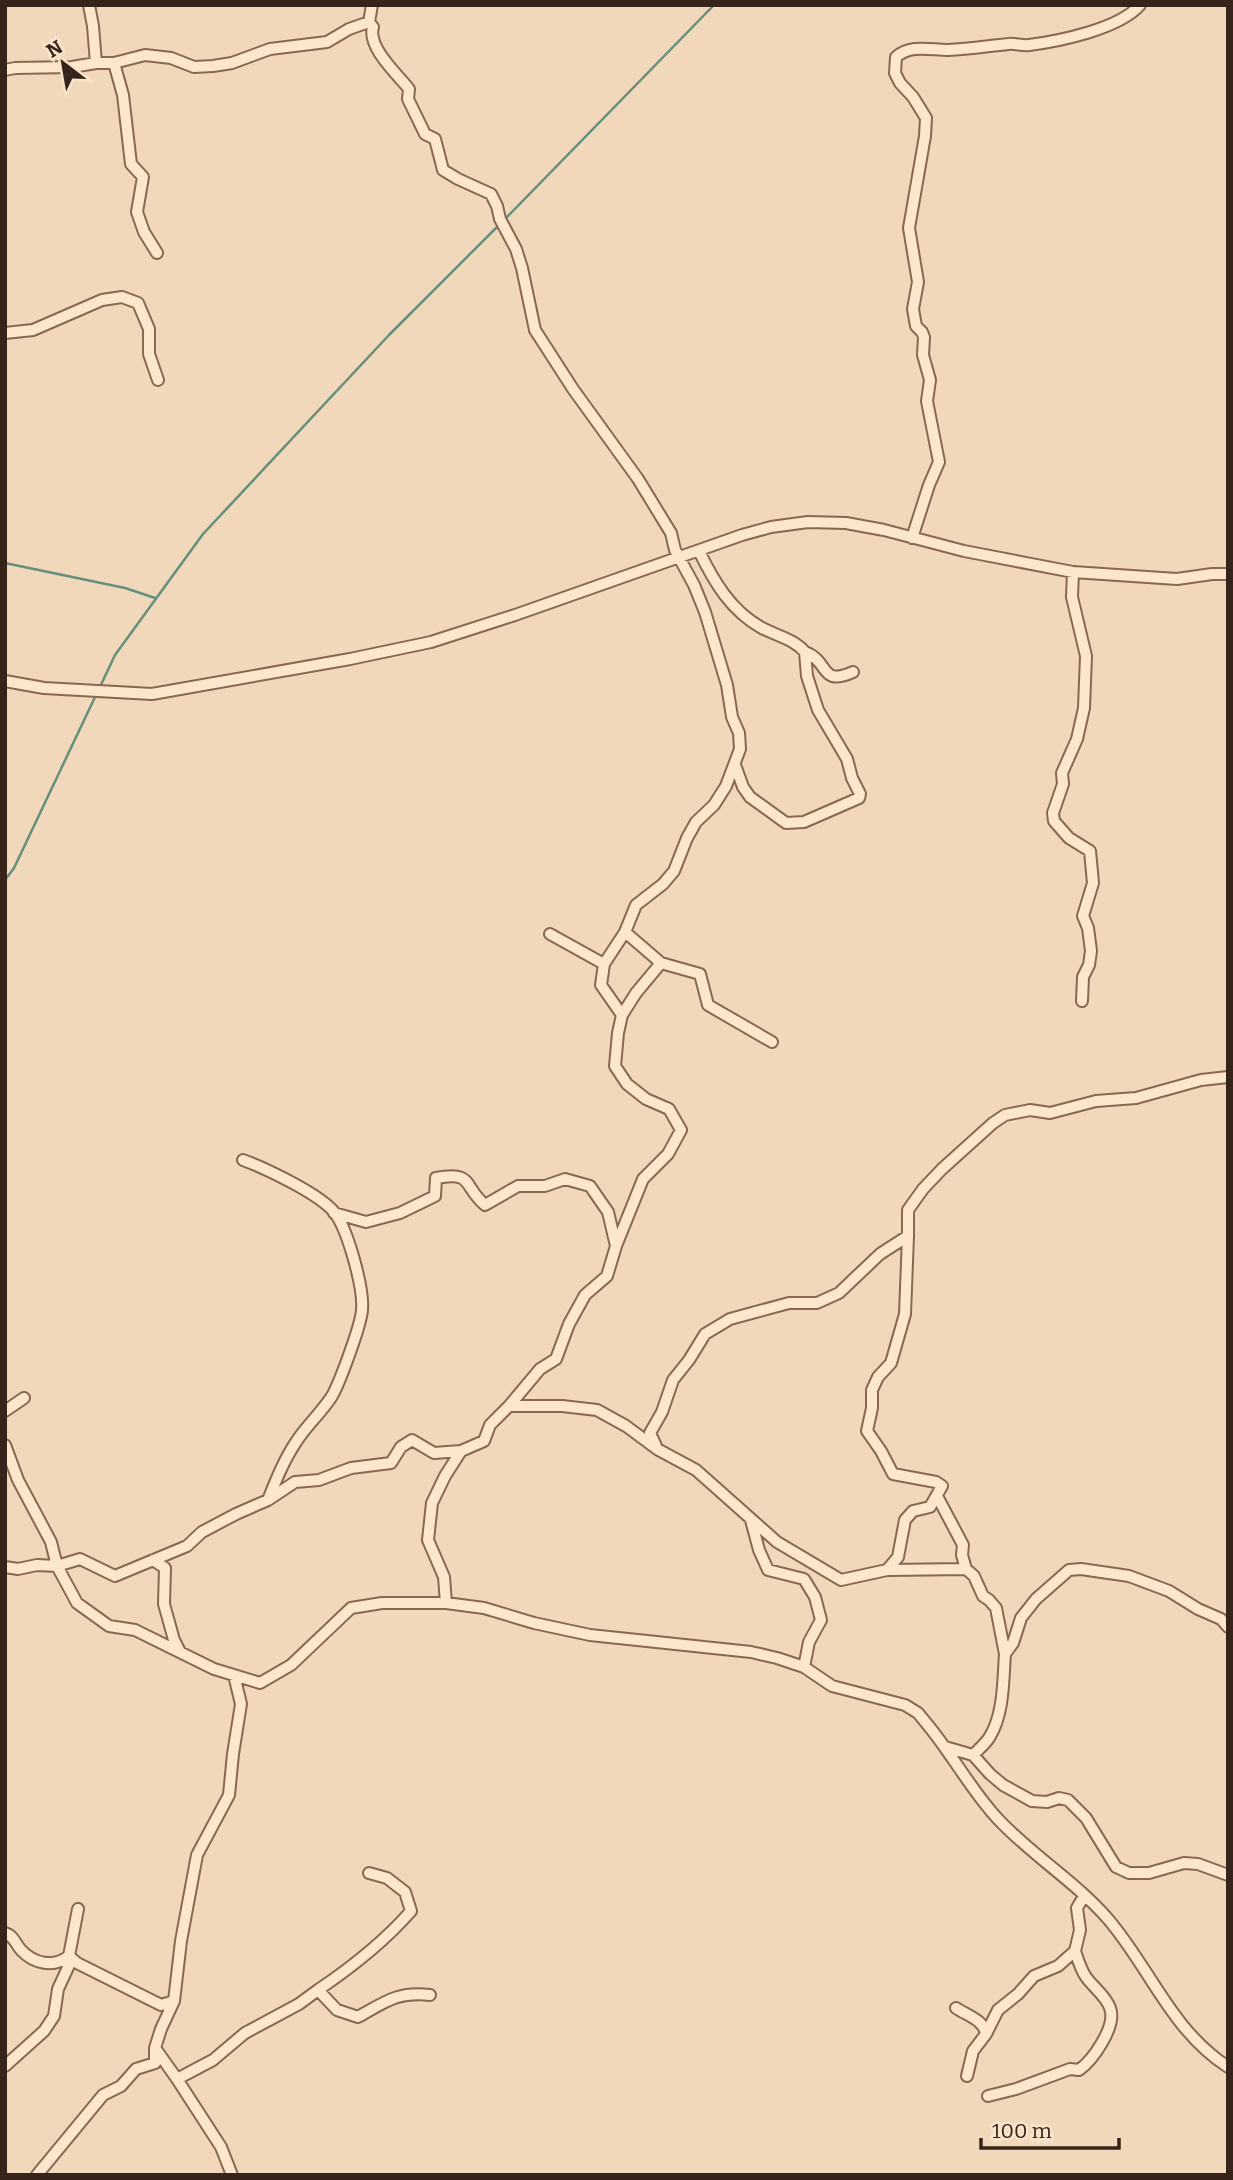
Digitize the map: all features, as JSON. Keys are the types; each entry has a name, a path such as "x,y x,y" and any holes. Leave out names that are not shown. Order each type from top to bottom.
{"street":[{"path":"89,5 96,63"},
{"path":"372,5 369,22 373,27 372,40 382,57 409,89 408,99 425,134 435,139 443,170 491,194 500,219 516,249 535,330 573,389 638,479 671,533 675,550 705,612 727,685 732,717 739,733 740,749 726,786 714,805 696,822 674,871 663,884 636,905 625,932 604,964 601,985 622,1015"},
{"path":"912,538 939,462 927,401 930,380 925,367 924,337 916,326 913,309 918,282 909,228 926,118 895,73 896,57 903,51 912,49 950,50 1054,41 1106,26 1125,17 1140,5"},
{"path":"5,70 114,63 145,55 171,58 194,67 232,63 270,48 327,42 349,29 369,22"},
{"path":"114,63 123,95 131,164 143,177 137,212 144,232 157,253"},
{"path":"5,333 33,330 83,307 122,297 138,303 149,329 149,354 158,380"},
{"path":"5,681 44,688 152,694 350,659 431,642 742,535 771,527 808,522 846,523 964,551 1073,572 1177,579 1228,574"},
{"path":"699,551 710,574 738,612 779,637 794,642 815,657 831,676 836,678 853,672"},
{"path":"1073,572 1072,597 1086,656 1084,708 1077,738 1062,773 1063,784 1053,813 1054,821 1069,838 1090,852 1093,883 1083,916 1088,928 1091,951 1089,965 1083,977 1082,1001"},
{"path":"735,765 743,788 750,797 786,822 804,822 859,798 860,794 847,759 818,710 807,676 805,652"},
{"path":"625,932 661,963 700,974 708,1005 772,1042"},
{"path":"550,933 604,964"},
{"path":"5,1567 18,1569 37,1565 57,1566 80,1559 115,1576 187,1546 202,1532 268,1500 295,1482 319,1480 352,1468 391,1463 401,1447 412,1440 433,1453 461,1451 484,1441 491,1425 540,1369 556,1359 569,1324 585,1295 607,1276 615,1246 643,1179 668,1154 681,1130 669,1109 646,1099 627,1084 615,1066 622,1015 636,992 661,963"},
{"path":"887,1570 898,1557 905,1520 914,1511 930,1507 942,1486 936,1482 893,1474 867,1431 872,1408 872,1390 878,1377 891,1363 905,1314 908,1210 942,1169 1005,1115 1030,1110 1050,1113 1096,1101 1136,1098 1201,1080 1228,1077"},
{"path":"243,1160 278,1175 334,1213 366,1222 400,1213 435,1196 436,1178 456,1175 468,1181 477,1198 485,1205 518,1186 545,1186 565,1179 590,1186 608,1212 615,1246"},
{"path":"268,1500 296,1442 332,1396 362,1311 359,1280 351,1247 334,1213"},
{"path":"657,1449 650,1433 662,1412 673,1381 705,1334 730,1319 789,1303 817,1303 839,1293 880,1255 908,1236"},
{"path":"5,1411 23,1398"},
{"path":"509,1406 562,1406 597,1410 626,1426 657,1449 696,1470 778,1542 841,1580 887,1570 966,1569"},
{"path":"5,1445 18,1480 51,1542 57,1566 77,1603 109,1626 135,1630 214,1669 260,1683 291,1665 351,1608 382,1603 446,1603 484,1608 534,1623 590,1634 751,1652 804,1667 832,1686 905,1705 918,1713 996,1817 1108,1919 1177,2021 1209,2053 1228,2067"},
{"path":"446,1603 444,1577 428,1540 432,1503 461,1451"},
{"path":"937,1496 963,1545 962,1555 966,1569 974,1576 983,1596 996,1608 1004,1638 1002,1694 995,1726 989,1739 974,1755"},
{"path":"751,1520 768,1570 804,1579 815,1597 821,1620 808,1642 804,1667"},
{"path":"153,1560 165,1569 164,1604 180,1652"},
{"path":"1005,1654 1013,1643 1021,1618 1036,1599 1069,1570 1081,1569 1129,1576 1169,1591 1221,1619 1228,1627"},
{"path":"37,2175 103,2095 121,2086 136,2069 155,2063 155,2048 174,2001 177,1968 197,1855 229,1795 241,1704 234,1675"},
{"path":"945,1747 974,1755 1003,1785 1032,1801 1047,1802 1059,1798 1069,1800 1086,1818 1116,1867 1129,1873 1149,1873 1184,1863 1198,1864 1228,1875"},
{"path":"177,2078 212,2060 245,2033 299,2004 348,1970 411,1911 405,1892 387,1878 369,1873"},
{"path":"967,2076 973,2051 986,2034 998,2010 1018,1994 1034,1976 1058,1966 1075,1951 1080,1930 1077,1908 1084,1896"},
{"path":"5,2066 44,2031 54,2016 58,1989 70,1963 78,1909"},
{"path":"5,1933 11,1935 20,1950 42,1964 62,1962 69,1956"},
{"path":"988,2096 1017,2089 1070,2069 1079,2070 1104,2041 1111,2015 1110,2008 1086,1977 1075,1951"},
{"path":"69,1956 77,1963 161,2005 174,2001"},
{"path":"318,1990 337,2010 358,2017 398,1995 430,1995"},
{"path":"957,2008 980,2022 985,2027 986,2034"},
{"path":"155,2048 221,2147 232,2175"}],"waterway":[{"path":"505,219 714,5"},
{"path":"99,689 115,655 203,534 389,335 500,224"},
{"path":"5,563 125,588 155,598"},
{"path":"5,880 14,868 96,695"}]}
